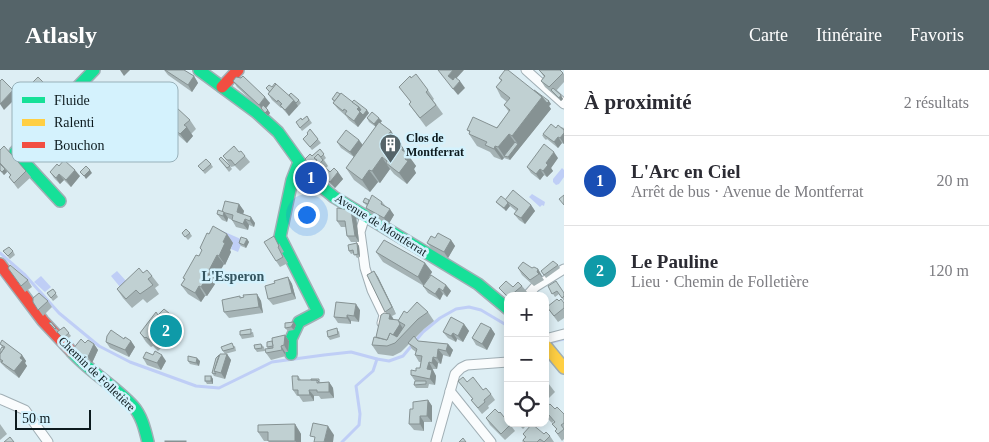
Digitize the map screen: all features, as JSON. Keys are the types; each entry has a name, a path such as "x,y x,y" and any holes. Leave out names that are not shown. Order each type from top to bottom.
{"street":[{"path":"82,82 94,70"},
{"name":"Avenue de Montferrat","path":"198,70 256,112 278,132 311,178 334,197 478,284 504,306"},
{"path":"222,87 238,70"},
{"path":"526,70 564,104"},
{"path":"24,162 60,201"},
{"path":"291,354 291,339 299,322 318,312 280,237 292,180 299,162"},
{"path":"365,216 360,232 372,290 384,315 380,333"},
{"name":"Chemin de Folletière","path":"0,264 43,321 81,362 134,407 142,421 148,442"},
{"path":"531,292 564,269"},
{"path":"549,349 564,334"},
{"path":"549,351 564,368"},
{"path":"436,442 450,391 456,374 461,368 474,364 504,362"},
{"path":"450,391 491,442"},
{"path":"0,399 25,410 48,442"}],"water":[{"path":"562,168 564,170 564,177 556,185 553,179"},
{"path":"532,194 545,202 544,206 540,207 529,197"},
{"path":"218,229 243,240 238,252 231,249 233,243 213,242"},
{"path":"117,271 127,282 120,287 111,276"},
{"path":"41,276 51,287 45,292 34,282"}],"building":[{"path":"165,70 184,70 194,76 188,85"},
{"path":"438,70 453,70 448,76 453,80 455,77 460,81 453,89"},
{"path":"505,70 508,70 542,97 512,136 509,134 494,149 485,145 487,142 469,134 470,131 467,130 473,117 497,128 510,110 504,105 510,98 496,87 502,80 499,78"},
{"path":"539,70 560,70 563,73 549,87 541,81 545,76"},
{"path":"416,74 436,105 420,118 409,104 411,102 399,87 410,76 411,78"},
{"path":"243,76 265,97 259,105 233,81 236,77 241,78"},
{"path":"38,77 43,82 33,82"},
{"path":"2,79 12,91 0,104 0,81"},
{"path":"275,83 270,92 266,88 269,85 272,87"},
{"path":"276,84 294,100 285,110 278,100 277,102 268,94"},
{"path":"553,88 561,95 559,98 551,90"},
{"path":"534,90 549,101 547,103"},
{"path":"337,92 340,94 335,101 332,99"},
{"path":"291,93 299,100 296,103 289,95"},
{"path":"341,93 359,107 357,109 360,112 354,121 345,114 347,111 344,109 343,111 333,103"},
{"path":"354,100 367,110 363,115 359,111 361,110 359,107 352,102"},
{"path":"263,105 268,110 265,113 261,108"},
{"path":"178,109 190,120 184,125 187,127 180,134 178,132"},
{"path":"372,112 379,118 374,124 367,118"},
{"path":"307,116 309,120 300,128 296,122"},
{"path":"379,122 391,131 387,136 394,144 391,147 396,150 400,145 403,148 402,150 408,154 405,159 408,161 399,173 386,163 387,161 382,157 372,171 369,170 362,180 346,168"},
{"path":"551,124 556,128 558,125 564,130 560,138 558,137 554,142 543,134"},
{"path":"310,129 318,139 310,147 303,139"},
{"path":"346,130 359,140 350,152 337,142"},
{"path":"397,140 402,147 400,145 397,148 394,144"},
{"path":"515,142 518,144 508,157 504,156"},
{"path":"544,144 554,152 546,163 548,165 543,171 540,169 536,174 527,167"},
{"path":"4,146 12,155 12,162 18,162 26,171 14,183 9,177 11,175 0,163 0,150"},
{"path":"234,146 245,156 235,165 231,160 227,160 223,156"},
{"path":"320,149 324,154 321,157 318,154 314,158 317,160 312,167 314,170 305,159"},
{"path":"318,154 323,160 320,163 330,172 334,168 338,172 330,182 312,167 317,160 314,158"},
{"path":"221,157 230,166 227,168 219,159"},
{"path":"206,159 211,164 203,171 198,166"},
{"path":"62,162 66,162 75,170 66,180 59,174 56,178 50,172 57,164 59,166"},
{"path":"0,164 5,169 2,172 0,170"},
{"path":"86,166 90,170 84,176 80,172"},
{"path":"513,190 531,205 521,218 514,214 518,209 505,200"},
{"path":"372,195 382,202 381,204 390,209 384,218 366,208"},
{"path":"564,195 564,205 559,199"},
{"path":"501,196 508,203 504,208 496,202"},
{"path":"365,198 369,200 368,204 363,202"},
{"path":"225,201 239,204 237,212 251,217 250,221 245,219 243,224 232,220 233,215 222,212"},
{"path":"337,208 351,210 355,236 347,236 345,221 337,221"},
{"path":"218,210 224,212 223,216 217,214"},
{"path":"213,226 227,234 223,242 225,243 201,287 199,286 195,293 181,285 196,255 199,256 202,250 200,248 207,233 209,234"},
{"path":"186,229 190,233 185,237 182,233"},
{"path":"438,233 451,240 444,252 427,243 431,236 435,238"},
{"path":"274,236 283,257 276,261 264,242"},
{"path":"241,237 247,239 244,245 239,243"},
{"path":"384,240 425,263 418,277 376,252"},
{"path":"357,243 358,254 354,255 353,250 349,251 348,245"},
{"path":"9,247 13,251 8,256 3,251"},
{"path":"553,261 558,265 544,275 541,271"},
{"path":"523,262 532,268 538,269 537,272 539,274 530,280 518,268"},
{"path":"10,265 28,280 21,286 8,268"},
{"path":"139,268 143,273 147,270 152,276 148,279 153,285 140,294 136,290 126,299 117,289"},
{"path":"374,271 392,307 385,312 367,275"},
{"path":"431,275 446,285 443,291 439,288 435,294 423,286"},
{"path":"288,277 292,293 268,299 265,286"},
{"path":"506,281 513,287 518,282 522,286 515,292 504,293 499,288"},
{"path":"556,281 564,293 562,298 557,291 552,294 548,286"},
{"path":"53,289 56,293 51,298 47,293"},
{"path":"39,293 48,301 38,310 33,302 33,298"},
{"path":"257,294 259,307 224,312 222,300"},
{"path":"557,299 559,301 561,299 564,303 564,308 554,316 549,310 549,305"},
{"path":"336,302 356,304 354,316 347,315 347,318 334,317"},
{"path":"417,302 428,312 418,319 395,343 387,346 372,345 374,337 387,340 390,333 397,337 405,325 398,321 404,311 407,313"},
{"path":"164,309 175,318 158,339 156,337 152,342 140,333 156,312 158,315"},
{"path":"384,313 390,314 389,319 398,320 400,324 393,335 390,333 387,340 376,337 381,315"},
{"path":"451,317 464,324 458,336 453,333 451,336 443,332"},
{"path":"294,322 291,327 285,328 285,323"},
{"path":"481,323 491,328 482,344 472,338"},
{"path":"64,327 69,333 63,338 57,332"},
{"path":"337,328 338,334 328,337 327,331"},
{"path":"251,329 251,334 240,335 240,331"},
{"path":"111,330 124,339 125,337 131,341 125,350 106,342"},
{"path":"285,335 284,345 281,346 282,350 266,353 265,349 273,348 272,338"},
{"path":"414,336 418,341 448,344 446,351 438,349 437,358 433,357 432,363 429,362 427,369 432,370 430,379 411,375 411,370 416,371 416,368 420,368 422,356 415,355 417,349 408,343"},
{"path":"81,339 85,343 88,340 94,344 88,357 77,354 73,349"},
{"path":"2,340 22,355 20,358 23,360 14,371 1,362 3,361 0,359 0,354 5,347 0,344"},
{"path":"272,341 273,346 267,347 267,342"},
{"path":"232,343 234,348 223,351 221,347"},
{"path":"261,344 262,348 255,349 254,345"},
{"path":"155,351 162,355 157,363 143,358 146,352 153,355"},
{"path":"220,354 227,354 221,373 214,371"},
{"path":"219,355 214,371 216,374 212,373 216,358"},
{"path":"188,356 197,358 196,363 188,361"},
{"path":"205,376 211,376 211,381 205,381"},
{"path":"292,376 298,376 298,380 317,380 317,383 329,382 329,392 309,390 310,395 298,395 298,390 293,390"},
{"path":"463,377 467,382 473,377 483,390 486,388 491,394 478,408 458,381"},
{"path":"415,381 426,381 426,384 414,385"},
{"path":"428,400 427,416 420,416 420,424 409,424 410,409 413,409 413,402"},
{"path":"549,405 555,409 557,407 564,414 564,423 561,425 564,429 558,434 555,431 557,429 552,424 555,422 549,415"},
{"path":"495,409 504,417 504,427 508,427 501,434 486,418"},
{"path":"313,423 328,426 324,442 314,442 315,437 310,436"},
{"path":"295,424 295,441 268,441 268,432 258,432 258,425"},
{"path":"529,427 536,427 550,436 544,442 540,439 537,442 525,442 523,440 526,437 523,434"},
{"path":"10,437 14,442 4,442"},
{"path":"186,441 186,442 165,442"}],"waterway":[{"path":"0,253 25,275 59,313 99,346 130,362 196,386 219,388 272,362 324,355 351,352 389,361 403,356 423,332 440,318 456,309 469,307 481,310 504,324"},
{"path":"549,343 564,339"},
{"path":"342,442 359,425 360,414 356,386 373,371 377,359"}],"traffic: fast":[{"path":"82,82 94,70"},
{"path":"199,70 256,112 278,132 311,178 334,197 478,284 504,306"},
{"path":"24,162 60,201"},
{"path":"291,354 291,339 299,322 318,312 280,237 292,180 299,162"},
{"path":"72,352 133,406 141,419 148,442"}],"traffic: slow":[{"path":"549,350 564,368"}],"traffic: jam":[{"path":"222,87 238,70"},
{"path":"0,264 43,321 72,352"}],"place":[{"name":"Clos de Montferrat","path":"390,164"},
{"name":"L'Arc en Ciel","path":"311,178"},
{"name":"Le Pauline","path":"166,331"}],"district":[{"name":"L'Esperon","path":"233,276"}]}
